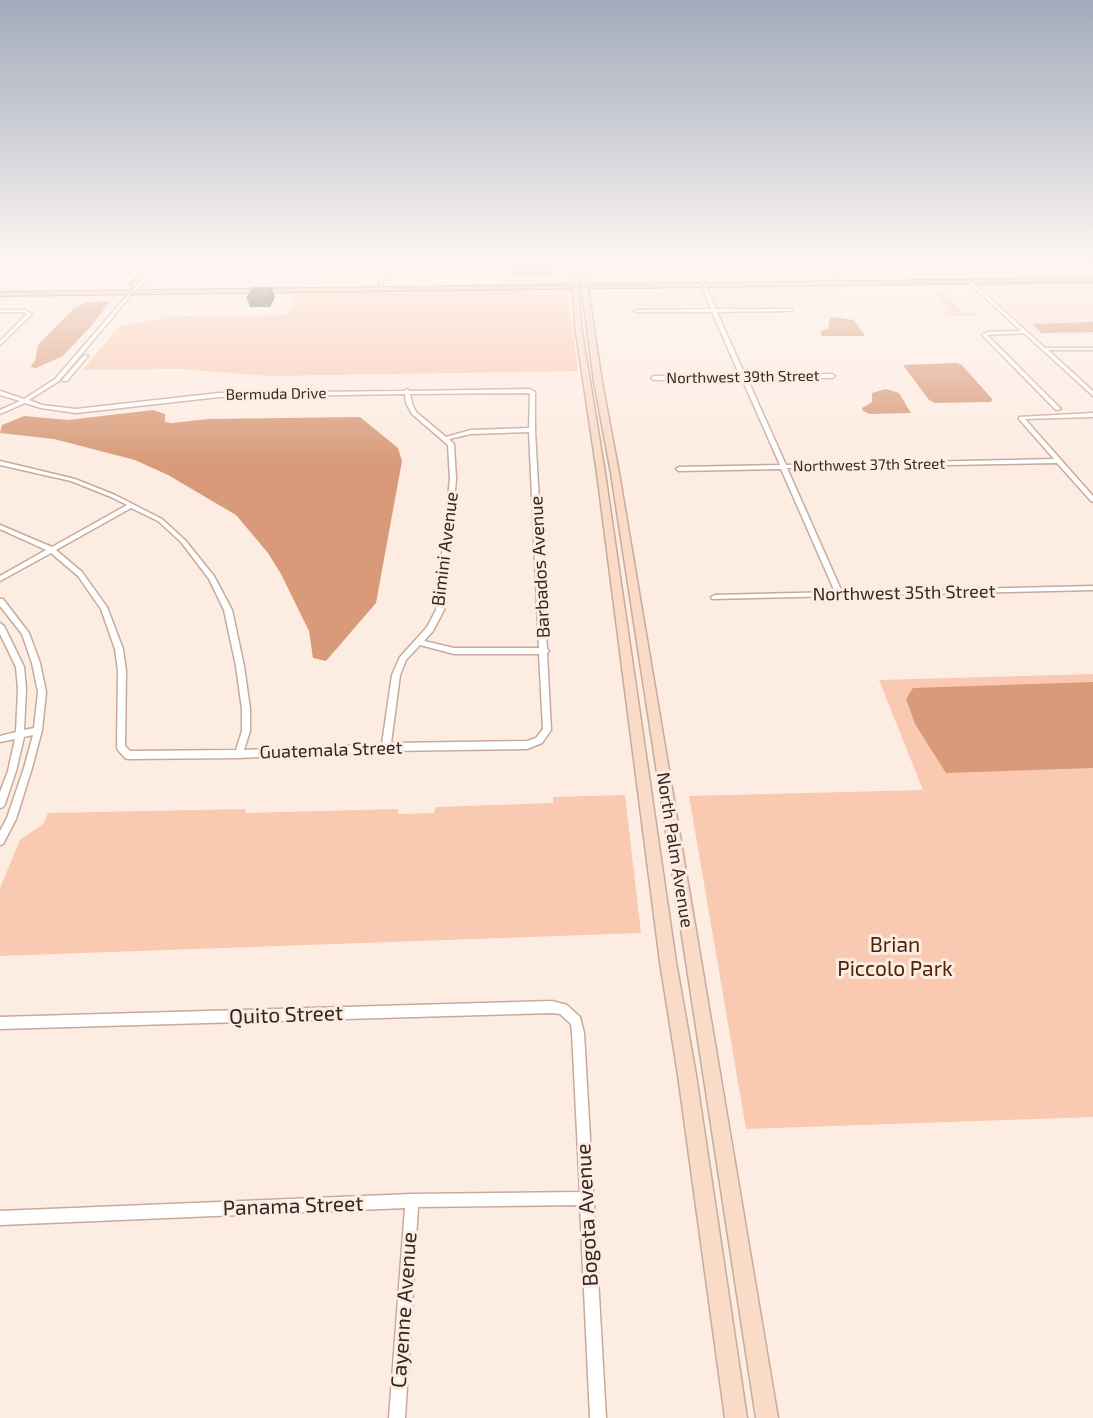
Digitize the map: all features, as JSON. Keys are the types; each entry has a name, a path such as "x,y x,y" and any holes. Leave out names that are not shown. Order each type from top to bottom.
{"main road":[{"name":"North Palm Avenue","path":"581,331 668,962 687,1075 736,1418"},
{"name":"North Palm Avenue","path":"588,331 608,436 767,1418"},
{"path":"596,436 608,436"},
{"path":"649,814 669,813"}],"street":[{"path":"0,344 13,331"},
{"path":"0,414 27,402 57,380 100,331"},
{"path":"723,331 840,594"},
{"path":"1058,409 984,334 1026,332 1093,394"},
{"path":"0,336 8,336"},
{"path":"1046,349 1093,349"},
{"name":"Northwest 39th Street","path":"654,378 832,376"},
{"path":"407,391 414,413 447,438 471,432 532,430"},
{"name":"Bermuda Drive","path":"0,393 27,402 76,411 219,395 530,391"},
{"name":"Barbados Avenue","path":"530,391 533,393 532,430 545,651 547,730 538,741"},
{"path":"1093,415 1021,418 1093,500"},
{"name":"Bimini Avenue","path":"386,747 396,675 403,658 430,629 440,610 454,458 447,438"},
{"name":"Northwest 37th Street","path":"679,469 1058,461"},
{"path":"0,463 74,480 160,520 183,541 212,578 228,610 246,709 246,731 239,754"},
{"path":"0,579 132,505"},
{"path":"0,527 52,550"},
{"name":"Guatemala Street","path":"52,550 80,574 104,609 119,649 122,671 121,747 124,752 134,756 386,747 527,745 538,741"},
{"name":"Northwest 35th Street","path":"714,597 1093,588"},
{"path":"0,601 25,633 36,663 42,692 38,730 28,768 11,819 0,841"},
{"path":"0,627 20,667 22,689 20,735 12,771 0,804"},
{"path":"417,642 454,651 545,651"},
{"path":"0,739 38,730"},
{"name":"Quito Street","path":"0,1023 552,1007 563,1009 571,1014"},
{"name":"Bogota Avenue","path":"571,1014 576,1021 578,1033 598,1418"},
{"name":"Panama Street","path":"0,1218 586,1197"},
{"name":"Cayenne Avenue","path":"397,1418 412,1202"}],"shaded area":[{"path":"51,331 86,331 63,356 36,368 30,367 35,361 38,345"},
{"path":"820,331 862,331 865,336 822,336"},
{"path":"1029,331 1093,331 1093,334 1033,335"},
{"path":"1040,331 1093,331 1093,332"},
{"path":"957,363 962,365 993,400 990,402 935,403 929,400 903,365"},
{"path":"886,389 899,393 911,413 870,414 863,411 862,408 872,402 872,393"},
{"path":"153,410 165,414 165,422 172,423 208,419 360,417 398,448 402,461 376,603 326,661 313,658 309,631 281,574 268,553 236,515 168,475 135,460 54,439 0,433 2,425 24,416 68,420"},
{"path":"1093,682 1093,768 946,773 915,724 906,699 913,688"}],"green space":[{"path":"116,331 572,331 578,371 269,376 180,369 82,370"},
{"name":"Brian Piccolo Park","path":"1093,674 1093,1117 746,1129 689,796 923,790 879,680"},
{"path":"625,795 641,933 0,956 0,888 20,840 43,824 48,813 246,809 245,813 398,809 398,814 434,813 436,807 553,803 553,797"}]}
